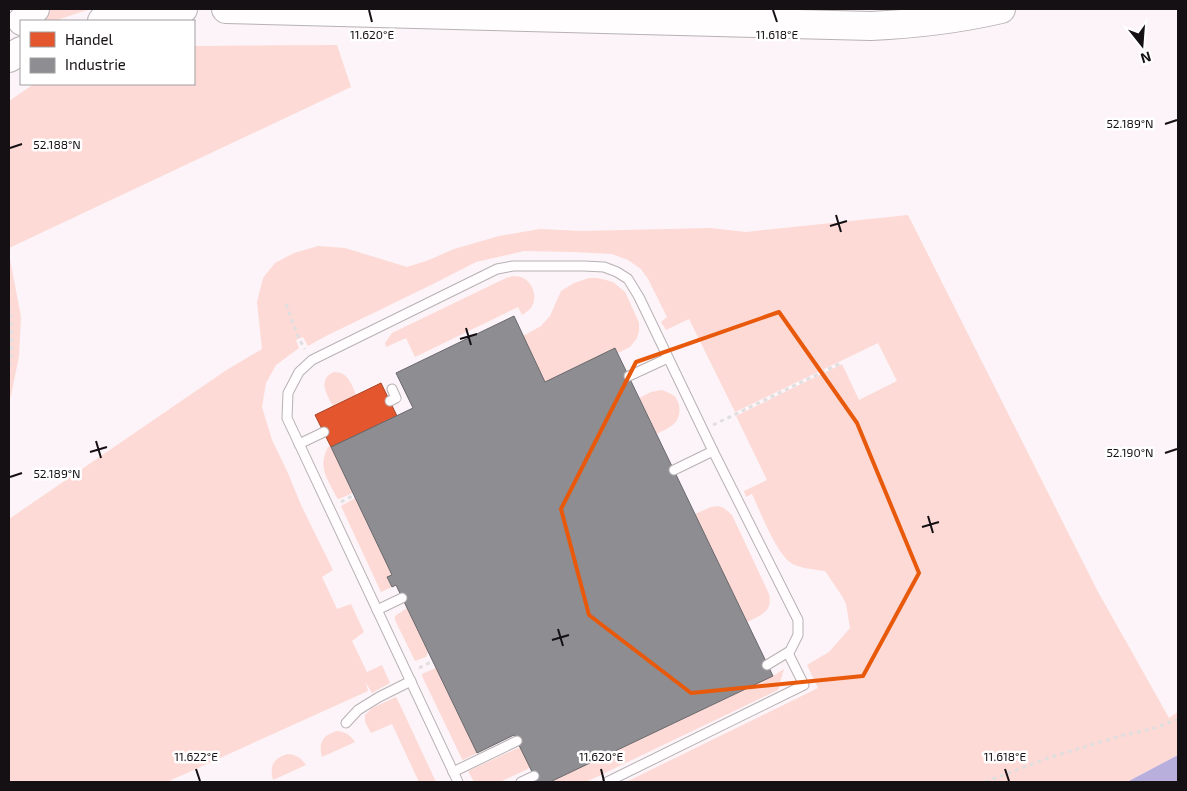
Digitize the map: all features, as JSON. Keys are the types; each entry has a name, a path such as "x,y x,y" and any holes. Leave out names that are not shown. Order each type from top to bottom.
{"highway":[{"path":"24,20 36,9"},
{"path":"107,20 147,12 183,9"},
{"path":"226,9 871,26 955,18 998,9"},
{"path":"9,34 20,24"},
{"path":"9,58 20,52"}],"lane":[{"path":"458,782 287,418 288,393 300,372 312,360 497,270 514,266 584,266 604,268 617,272 628,280 639,297 713,451 798,620 798,635 790,651 767,665"},
{"path":"629,376 668,358"},
{"path":"390,401 396,398 392,389"},
{"path":"299,444 324,432"},
{"path":"674,470 713,451"},
{"path":"377,610 402,598"},
{"path":"607,782 804,685 788,653"},
{"path":"346,723 358,710 410,681"},
{"path":"453,772 517,741"},
{"path":"521,782 534,776"}],"path":[{"path":"286,304 299,339 312,360"},
{"path":"9,306 11,327 9,369"},
{"path":"703,430 841,363"},
{"path":"985,782 1048,758 1120,736 1155,728 1178,719"}],"highlighted area":[{"path":"779,312 857,423 919,573 863,676 691,693 589,615 561,509 636,362"}],"shaded area":[{"path":"51,9 90,9 57,20 38,20"},
{"path":"337,45 351,87 9,248 9,101 33,85 195,85 195,46"},
{"path":"908,215 1097,590 1169,718 1178,712 1178,755 1127,782 626,782 818,688 807,665 829,652 850,628 846,604 825,571 791,563 779,550 752,494 746,497 744,491 767,480 736,416 842,364 859,400 897,381 878,343 735,412 689,319 666,330 661,322 667,317 641,269 628,260 612,254 524,251 476,262 308,346 303,337 296,340 299,348 276,365 266,383 262,407 272,440 333,570 322,577 337,609 351,604 364,632 352,641 367,672 382,665 390,683 372,693 366,683 368,691 167,782 9,782 9,519 225,371 262,349 257,302 263,278 275,263 294,253 318,246 345,248 407,267 454,249 499,236 540,229 581,231 711,228 746,232"},
{"path":"9,254 21,317 19,356 9,400"},
{"path":"513,276 525,279 534,292 532,306 522,315 518,307 415,357 406,338 386,347 385,343 392,333"},
{"path":"589,278 613,282 625,292 639,323 637,338 630,347 618,353 615,348 545,382 523,336 541,326 550,316 561,291 574,283"},
{"path":"334,372 347,377 357,397 334,408 325,384 329,375"},
{"path":"662,390 676,398 679,404 679,411 678,418 674,424 657,434 639,398 651,392"},
{"path":"328,447 331,447 353,493 339,499 325,473 323,461"},
{"path":"355,498 392,575 387,578 392,587 381,592 341,506"},
{"path":"718,506 724,508 732,515 769,594 769,605 765,612 747,622 695,514"},
{"path":"407,608 428,652 426,657 415,661 395,620 395,616"},
{"path":"436,668 477,753 463,760 422,676 422,674"},
{"path":"784,669 778,690 586,782 550,782 773,676"},
{"path":"396,697 436,782 419,782 392,724 371,733 365,722 365,715 372,708"},
{"path":"337,731 348,734 355,742 322,757 321,743 325,737"},
{"path":"520,747 530,768 500,782 474,782 468,771"},
{"path":"288,754 298,757 306,765 273,780 272,766 276,760"},
{"path":"1178,755 1178,782 1127,782"}],"building: Handel":[{"path":"381,383 397,416 331,447 315,415"}],"building: Industrie":[{"path":"514,316 545,382 615,348 773,676 550,782 537,782 514,735 477,753 396,585 392,587 387,577 392,575 331,447 413,408 396,373"}]}
